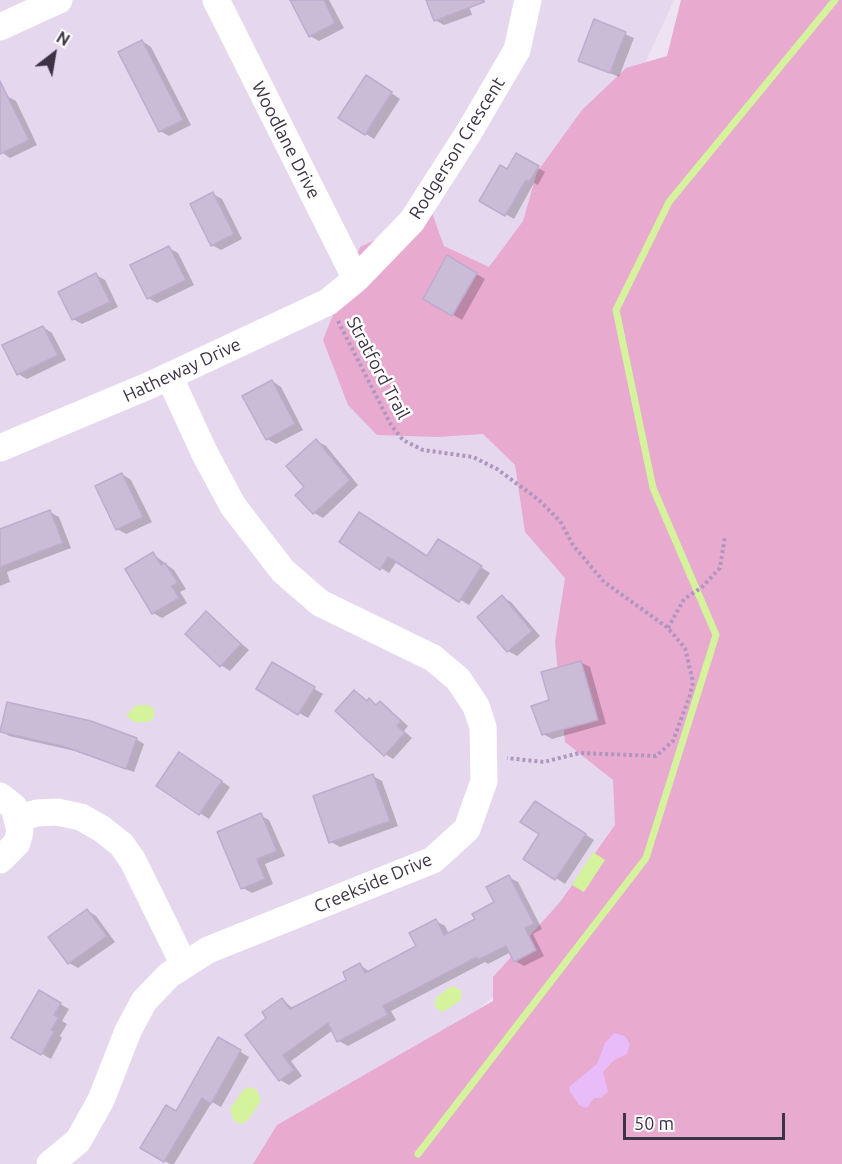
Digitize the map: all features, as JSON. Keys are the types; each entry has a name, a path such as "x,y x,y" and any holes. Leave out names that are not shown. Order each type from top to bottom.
{"street":[{"path":"0,27 59,0"},
{"name":"Woodlane Drive","path":"216,0 356,279"},
{"name":"Rodgerson Crescent","path":"356,279 412,220 469,132 517,50 528,0"},
{"name":"Hatheway Drive","path":"0,448 169,376 328,302 356,279"},
{"name":"Creekside Drive","path":"50,1164 78,1141 101,1100 128,1031 144,1001 169,975 208,950 433,860 467,829 484,782 483,727 476,706 458,679 433,658 320,603 283,571 233,506 205,454 169,376"},
{"path":"0,796 14,807 19,818 20,831 17,843 0,860"},
{"path":"19,818 37,813 57,812 81,817 102,829 122,845 133,861 184,965"}],"path":[{"name":"Stratford Trail","path":"328,302 391,425 403,440 423,450 473,457 497,469 539,500 560,521 573,545 604,582 668,628 685,648 693,681 673,741 656,756 579,753 544,762 485,755"},
{"path":"668,628 681,604 692,591 701,588 720,568 725,536"}],"shaded area":[{"path":"0,0 674,0 601,159 561,443 645,801 570,931 411,1067 285,1164 0,1164"},
{"path":"681,0 842,0 842,1164 253,1164 277,1125 493,1001 493,977 560,902 615,825 613,780 565,742 555,642 565,578 525,532 515,465 483,434 438,437 377,435 348,405 323,340 360,247 432,213 444,246 489,267 523,221 537,172 582,110 626,68 667,56"},
{"path":"137,705 149,705 154,710 154,717 149,722 134,722 126,715"},
{"path":"593,852 605,860 584,892 572,885"},
{"path":"451,986 461,990 461,1000 445,1011 440,1011 435,1007 436,998"},
{"path":"250,1087 257,1090 261,1101 247,1121 241,1124 234,1121 230,1109 244,1089"}],"sand":[{"path":"614,1033 625,1036 630,1044 627,1054 614,1060 603,1072 608,1092 601,1098 594,1098 587,1108 580,1106 569,1087 597,1064 605,1043"}],"building":[{"path":"290,0 324,0 335,23 309,37"},
{"path":"426,0 484,0 484,2 434,21"},
{"path":"594,19 626,32 610,73 578,61"},
{"path":"142,40 183,120 159,132 118,52"},
{"path":"366,75 392,92 365,135 338,118"},
{"path":"0,81 29,140 0,154"},
{"path":"516,153 539,166 529,182 526,180 505,216 479,201 500,165 507,169"},
{"path":"213,192 234,234 211,246 190,204"},
{"path":"169,246 186,280 147,299 130,265"},
{"path":"447,255 477,273 452,316 423,299"},
{"path":"96,273 110,302 72,320 58,292"},
{"path":"43,326 58,355 17,375 2,345"},
{"path":"272,380 295,424 266,440 242,396"},
{"path":"316,439 350,480 313,514 295,495 304,487 286,466"},
{"path":"122,473 143,517 116,530 95,486"},
{"path":"50,510 63,543 0,567 0,529"},
{"path":"359,512 427,556 438,539 482,566 459,602 388,557 380,570 339,542"},
{"path":"153,552 161,565 165,563 178,583 172,586 179,598 152,614 125,569"},
{"path":"502,595 532,631 507,652 477,617"},
{"path":"206,611 241,644 220,667 185,634"},
{"path":"581,661 598,720 542,735 531,706 549,700 541,672"},
{"path":"272,662 315,687 298,715 256,689"},
{"path":"354,690 367,701 369,698 376,705 380,701 401,721 397,726 405,733 384,756 335,711"},
{"path":"7,702 91,721 137,738 126,769 66,747 0,732"},
{"path":"179,752 222,781 199,815 156,786"},
{"path":"373,774 390,821 329,843 313,796"},
{"path":"535,801 586,834 555,880 523,859 539,834 520,822"},
{"path":"261,813 277,851 257,859 265,879 241,889 217,832"},
{"path":"509,875 534,924 525,928 536,950 514,962 506,946 478,960 477,957 383,1006 388,1015 337,1042 328,1023 283,1055 294,1070 279,1081 245,1035 266,1018 262,1012 282,998 290,1009 346,980 343,972 360,963 365,973 416,946 409,933 436,919 444,935 475,919 472,914 494,902 486,887"},
{"path":"87,909 107,936 68,964 48,937"},
{"path":"39,990 61,1003 54,1015 59,1018 51,1030 54,1032 41,1055 11,1038"},
{"path":"218,1037 241,1050 211,1104 202,1098 164,1162 140,1148 166,1105 176,1111"}],"waterway":[{"path":"418,1154 646,858 716,635 653,488 616,310 669,202 835,0"}]}
